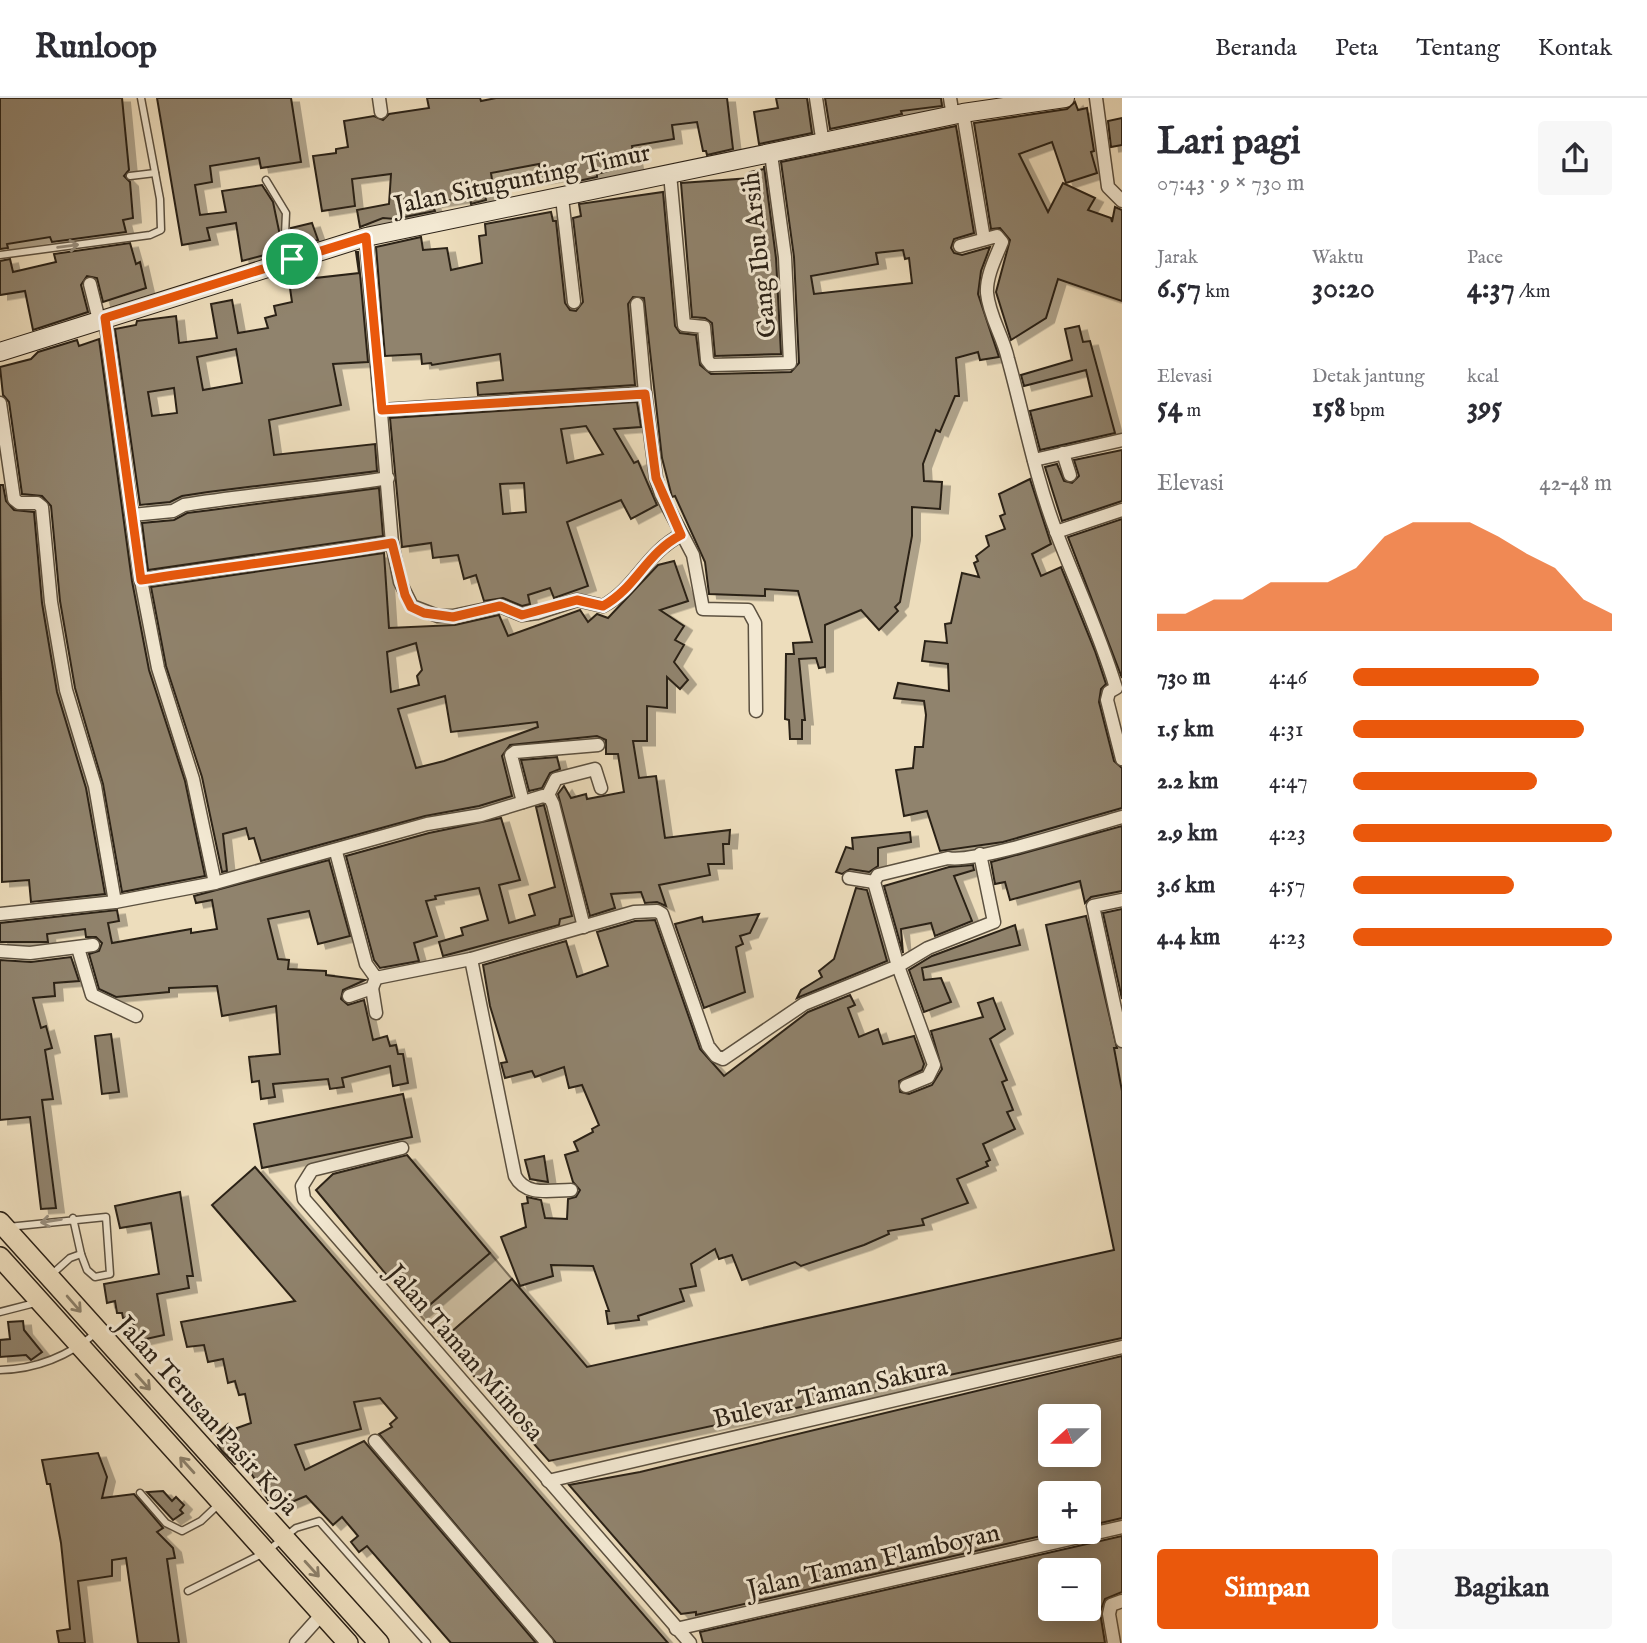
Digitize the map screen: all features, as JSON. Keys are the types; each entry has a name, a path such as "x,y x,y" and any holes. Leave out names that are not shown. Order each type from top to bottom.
{"main road":[{"name":"Jalan Terusan Pasir Koja","path":"2,1226 379,1643"},
{"name":"Jalan Terusan Pasir Koja","path":"0,1257 348,1643"}],"street":[{"path":"379,98 381,112"},
{"path":"816,98 823,144"},
{"name":"Jalan Situgunting Timur","path":"0,352 366,237 823,144 956,109 1062,98"},
{"path":"1096,98 1108,187 1122,201"},
{"path":"956,109 984,239"},
{"name":"Gang Ibu Arsih","path":"670,174 683,323 704,327 709,363 790,363 785,257 771,154"},
{"path":"562,198 574,302"},
{"path":"960,246 997,236 1002,242 988,280 987,293 1056,532 1101,637 1119,687 1109,692 1107,700 1122,760"},
{"path":"366,237 392,543 401,582 411,607 431,615 453,617 500,606 522,615 577,600 603,606 625,592 645,562 681,535"},
{"path":"90,284 102,319 119,403 141,580 158,668 193,779 215,883"},
{"path":"637,304 656,478 696,566 703,609 748,610 752,614 755,623 756,711"},
{"path":"382,410 645,394"},
{"path":"0,403 14,499 19,503 37,503 42,507 51,602 66,690 95,786 115,902"},
{"path":"1034,460 1122,440"},
{"path":"1063,453 1070,475"},
{"path":"132,514 173,510 184,505 261,493 325,488 388,478"},
{"path":"1056,532 1122,510"},
{"path":"141,580 258,561 319,556 392,543"},
{"path":"523,802 511,755 514,752 598,745"},
{"path":"584,927 559,825 547,797 556,779 595,769 600,776 601,788"},
{"path":"0,914 115,902 215,883 336,852 427,824 481,815 547,797"},
{"path":"874,882 884,872 980,854 1122,817"},
{"path":"336,852 366,964 374,983 376,1013"},
{"path":"349,996 374,983 471,959 634,912 654,910 662,914 708,1046 716,1056 723,1059 804,1004 898,965 928,948 994,922 980,854"},
{"path":"849,878 874,882"},
{"path":"874,882 898,965 934,1065 929,1077 906,1086"},
{"path":"1122,900 1093,906 1122,1041"},
{"path":"0,951 30,953 93,945"},
{"path":"78,948 92,995 136,1016"},
{"path":"471,959 515,1176 523,1186 534,1191 571,1190"},
{"name":"Jalan Taman Mimosa","path":"402,1148 312,1170 302,1186 304,1199 690,1643"},
{"name":"Bulevar Taman Sakura","path":"548,1481 1122,1348"},
{"path":"375,1441 547,1643"},
{"name":"Jalan Taman Flamboyan","path":"676,1629 1122,1527"},
{"path":"1114,1643 1109,1614 1111,1605 1122,1601"},
{"path":"296,1643 322,1614"}],"lane":[{"path":"0,254 157,233 163,226 141,98"},
{"path":"130,176 155,173"},
{"path":"266,180 286,213 285,236 292,259"},
{"path":"2,1226 73,1218 106,1217 110,1274 95,1277 88,1270 81,1254 73,1218"},
{"path":"50,1277 70,1258 81,1254"},
{"path":"0,1312 40,1301"},
{"path":"0,1370 31,1367 80,1347 97,1332"},
{"path":"140,1493 166,1523 182,1531 201,1521 221,1502"},
{"path":"188,1591 266,1552 296,1528 313,1522 322,1523 427,1643"}],"shaded area":[{"path":"490,1253 512,1279 442,1340 419,1314"}],"building":[{"path":"0,98 122,98 129,170 124,176 130,182 133,218 123,220 126,232 52,242 50,237 7,244 8,248 0,249"},
{"path":"157,98 291,98 301,162 261,168 259,158 210,166 212,182 195,185 200,215 226,212 222,191 262,185 273,202 283,250 242,261 236,223 207,228 210,240 182,245"},
{"path":"427,98 480,98 481,101 496,98 727,98 733,149 707,155 706,151 703,151 697,122 672,125 674,139 632,146 635,164 597,174 597,177 569,183 567,175 541,179 539,164 491,173 493,186 484,187 486,200 471,204 470,197 432,203 435,211 395,219 383,218 360,227 357,210 389,204 391,174 352,179 355,206 322,211 313,156 336,153 336,149 348,147 344,121 374,116 383,120 389,114 429,108"},
{"path":"776,98 807,98 812,133 759,144 754,112 778,108"},
{"path":"825,98 941,98 942,106 901,111 902,114 830,129"},
{"path":"1075,102 1078,110 1087,108 1094,151 1091,152 1097,173 1066,183 1052,142 1019,154 1048,212 1063,183 1095,198 1088,210 1111,218 1112,222 1115,207 1122,210 1122,301 1058,279 1046,318 1011,340 996,292 1010,240 1000,228 991,229 974,123 1067,109"},
{"path":"1122,118 1122,145 1111,147 1108,121"},
{"path":"956,126 974,233 954,239 951,248 954,253 962,255 990,247 981,271 978,294 999,357 980,360 978,352 956,358 959,396 955,396 940,432 936,430 923,464 924,481 942,482 940,509 912,507 912,536 900,602 895,607 898,611 879,630 861,610 825,625 825,667 819,668 816,658 799,659 805,720 802,720 802,739 790,739 789,720 785,719 786,654 794,654 793,643 812,642 798,591 765,589 765,596 709,594 705,562 675,496 672,497 662,458 644,298 633,297 628,304 635,385 478,395 477,383 503,380 500,354 432,365 422,364 421,354 385,356 376,247 421,237 423,250 447,248 451,270 482,263 479,236 486,235 485,224 551,212 553,221 556,221 565,303 570,310 576,311 583,302 573,218 581,216 579,204 663,192 675,326 680,333 696,335 700,365 711,374 791,372 799,363 794,257 781,162","holes":["903,250 905,259 909,258 912,283 814,294 811,276 878,264 876,253"]},
{"path":"764,166 776,258 781,354 715,356 712,323 705,318 692,317 681,183 751,178 750,172 764,169"},
{"path":"312,223 318,240 294,246 291,228"},
{"path":"130,243 136,264 140,262 146,288 103,302 97,278 87,276 81,285 88,312 33,330 25,291 0,295 0,261 10,259 13,272 56,262 54,254"},
{"path":"356,252 358,252 368,362 333,364 341,405 269,420 274,455 375,444 377,471 208,492 182,496 170,502 140,505 115,329 136,325 137,321 176,316 179,343 217,338 211,304 232,300 238,333 268,328 265,318 276,315 274,306 292,302 289,281 359,273","holes":["236,349 242,383 203,390 197,357","174,388 177,413 152,416 148,392"]},
{"path":"1079,326 1083,342 1090,341 1115,433 1040,450 1030,411 1092,396 1086,370 1024,386 1021,375 1072,360 1065,329"},
{"path":"99,339 132,581 149,670 185,781 205,876 122,892 103,784 75,688 60,601 51,506 42,496 22,494 9,402 3,395 0,367 31,359 38,352 77,340 79,346"},
{"path":"637,402 641,427 614,429 634,463 638,461 657,505 631,519 621,500 567,522 588,586 554,598 550,588 528,595 530,604 522,606 503,598 484,601 476,575 464,579 458,555 433,558 431,543 402,547 390,418","holes":["586,426 603,454 567,463 561,429","524,483 526,512 503,514 500,484"]},
{"path":"1122,450 1122,501 1062,521 1045,467 1057,464 1064,481 1072,483 1079,476 1074,460"},
{"path":"1030,479 1051,544 1032,554 1041,576 1061,567 1095,651 1106,684 1101,689 1099,702 1114,761 1122,768 1122,808 1003,842 940,851 927,811 904,816 896,770 913,768 915,747 923,747 926,715 924,701 894,698 898,683 949,691 948,664 922,661 925,641 947,643 945,624 951,623 962,573 979,577 974,563 978,561 976,556 989,546 986,536 1005,529 1000,516 1005,514 999,494"},
{"path":"0,485 3,485 6,501 14,510 34,512 42,603 57,692 86,788 105,894 31,902 29,880 2,882"},
{"path":"379,488 383,536 148,570 142,523 174,520 187,513"},
{"path":"1122,519 1122,678 1068,537"},
{"path":"384,553 389,628 455,625 499,615 508,636 580,610 588,622 597,614 608,618 658,565 674,561 688,601 660,610 684,626 675,640 684,645 674,662 688,680 680,689 667,677 667,708 647,706 647,741 633,741 639,778 656,776 665,838 730,830 729,844 723,844 724,864 708,864 710,875 659,885 666,906 657,902 645,903 641,892 611,894 615,908 590,916 558,794 564,786 571,798 586,794 587,799 624,792 618,754 606,754 606,740 597,736 510,745 502,756 512,796 479,806 425,816 261,861 254,838 249,839 246,828 223,834 227,871 222,872 202,777 166,666 151,587","holes":["416,643 422,670 417,676 419,685 391,692 387,652","445,696 451,732 537,722 538,727 444,761 416,768 398,709"]},
{"path":"557,757 560,769 550,773 542,788 529,791 521,760"},
{"path":"544,805 572,916 560,919 559,925 443,956 439,942 463,935 461,928 488,920 479,888 435,896 436,899 426,901 437,936 414,943 419,961 380,968 374,960 346,856 429,833 501,818 520,880 499,885 509,923 535,915 529,895 555,887 536,807"},
{"path":"1122,826 1122,891 1091,897 1085,903 1080,881 1010,900 1005,882 995,884 991,862"},
{"path":"910,832 911,842 878,848 878,866 869,872 850,869 842,874 836,872 846,847 853,849 852,838"},
{"path":"329,860 350,936 318,944 309,911 268,919 278,959 289,960 288,969 326,971 326,975 365,980 343,990 341,999 348,1005 364,1000 373,1040 387,1036 390,1046 396,1045 398,1054 403,1054 408,1083 393,1086 390,1066 342,1078 344,1087 330,1089 328,1079 273,1084 275,1097 261,1099 259,1081 252,1082 249,1057 280,1054 276,1006 222,1016 217,986 169,988 169,992 116,997 99,989 89,954 99,951 102,943 96,937 86,937 85,929 47,934 48,942 0,942 0,923 117,910 119,921 108,923 112,943 191,929 191,933 217,929 212,900 196,903 194,896"},
{"path":"973,865 974,870 954,876 972,921 935,936 931,923 901,929 903,953 884,886 949,867"},
{"path":"856,888 867,890 887,961 797,998 801,990 822,977 819,971 834,959"},
{"path":"1122,909 1122,999 1103,913"},
{"path":"759,914 750,933 740,936 743,944 736,947 745,992 704,1008 675,924 702,917 703,922"},
{"path":"1086,916 1117,1048 1114,1048 1122,1091 1122,1338 549,1461 442,1340 512,1279 587,1367 1114,1250 1046,925"},
{"path":"655,920 700,1049 724,1076 808,1012 850,995 855,1005 848,1008 859,1037 878,1029 883,1044 914,1036 924,1064 922,1070 899,1081 900,1092 909,1094 932,1085 942,1069 931,1031 983,1017 978,1003 993,998 1005,1029 990,1039 1007,1080 1002,1082 1013,1110 1007,1112 1015,1129 983,1144 990,1160 986,1162 988,1166 957,1179 968,1203 922,1219 924,1225 888,1231 889,1234 864,1245 801,1266 795,1262 742,1280 732,1255 719,1259 715,1249 691,1264 696,1286 680,1289 684,1301 638,1316 639,1320 608,1324 606,1311 609,1311 593,1266 551,1265 553,1276 520,1286 501,1237 526,1227 522,1204 528,1203 527,1197 541,1200 545,1218 567,1219 568,1199 576,1197 580,1190 573,1182 565,1155 578,1151 574,1142 593,1132 592,1129 599,1125 582,1085 569,1088 564,1067 535,1077 532,1071 505,1078 501,1063 507,1062 490,1006 483,965 566,941 577,977 608,966 597,932 635,921"},
{"path":"1015,925 1020,945 922,968 924,980 941,978 951,1002 924,1012 909,970 932,956"},
{"path":"71,957 79,981 54,983 55,996 33,998 41,1028 46,1026 52,1048 45,1050 53,1099 42,1100 56,1208 41,1209 30,1117 0,1120 0,960 31,962"},
{"path":"111,1034 119,1092 102,1094 95,1036"},
{"path":"403,1094 412,1137 262,1168 254,1124"},
{"path":"407,1155 490,1253 419,1314 316,1190 333,1174"},
{"path":"544,1156 548,1182 530,1179 525,1160"},
{"path":"255,1167 668,1643 556,1643 379,1434 392,1427 390,1424 397,1418 380,1398 354,1402 361,1429 295,1445 305,1470 364,1441 536,1643 451,1643 367,1546 359,1552 351,1542 358,1536 342,1517 333,1525 306,1496 287,1504 280,1496 268,1500 242,1459 235,1464 222,1451 218,1445 222,1442 217,1434 220,1431 228,1424 238,1436 237,1428 251,1423 245,1394 239,1395 235,1381 228,1383 223,1359 208,1362 204,1345 187,1347 181,1322 295,1301 212,1205"},
{"path":"180,1192 193,1276 187,1276 189,1288 157,1294 164,1335 137,1341 132,1317 123,1318 122,1313 117,1313 115,1301 107,1303 104,1284 159,1274 151,1223 120,1228 115,1206"},
{"path":"23,1321 24,1330 42,1352 31,1360 26,1355 0,1357 0,1340 10,1339 8,1322"},
{"path":"1122,1356 1122,1518 1101,1523 1101,1481 1038,1481 1038,1537 696,1615 696,1612 681,1614 569,1485 640,1472"},
{"path":"98,1453 107,1477 102,1498 134,1494 163,1528 157,1532 173,1548 175,1558 167,1559 179,1643 138,1643 126,1558 112,1560 112,1576 78,1581 85,1643 59,1643 57,1631 70,1629 61,1543 50,1484 47,1484 42,1460"},
{"path":"163,1491 172,1501 176,1497 184,1505 180,1510 183,1513 173,1520 147,1492"},
{"path":"1122,1536 1122,1592 1105,1599 1101,1609 1101,1558 1038,1558 1038,1621 1101,1621 1101,1618 1105,1643 703,1643 700,1632 1087,1544 1101,1544 1101,1541"}],"route":[{"path":"366,237 382,410 645,394 656,478 681,535 666,543 645,562 625,592 611,602 603,606 577,600 522,615 500,606 453,617 424,613 411,607 401,582 392,543 319,556 258,561 141,580 113,359 105,318 292,259 366,237"}]}
